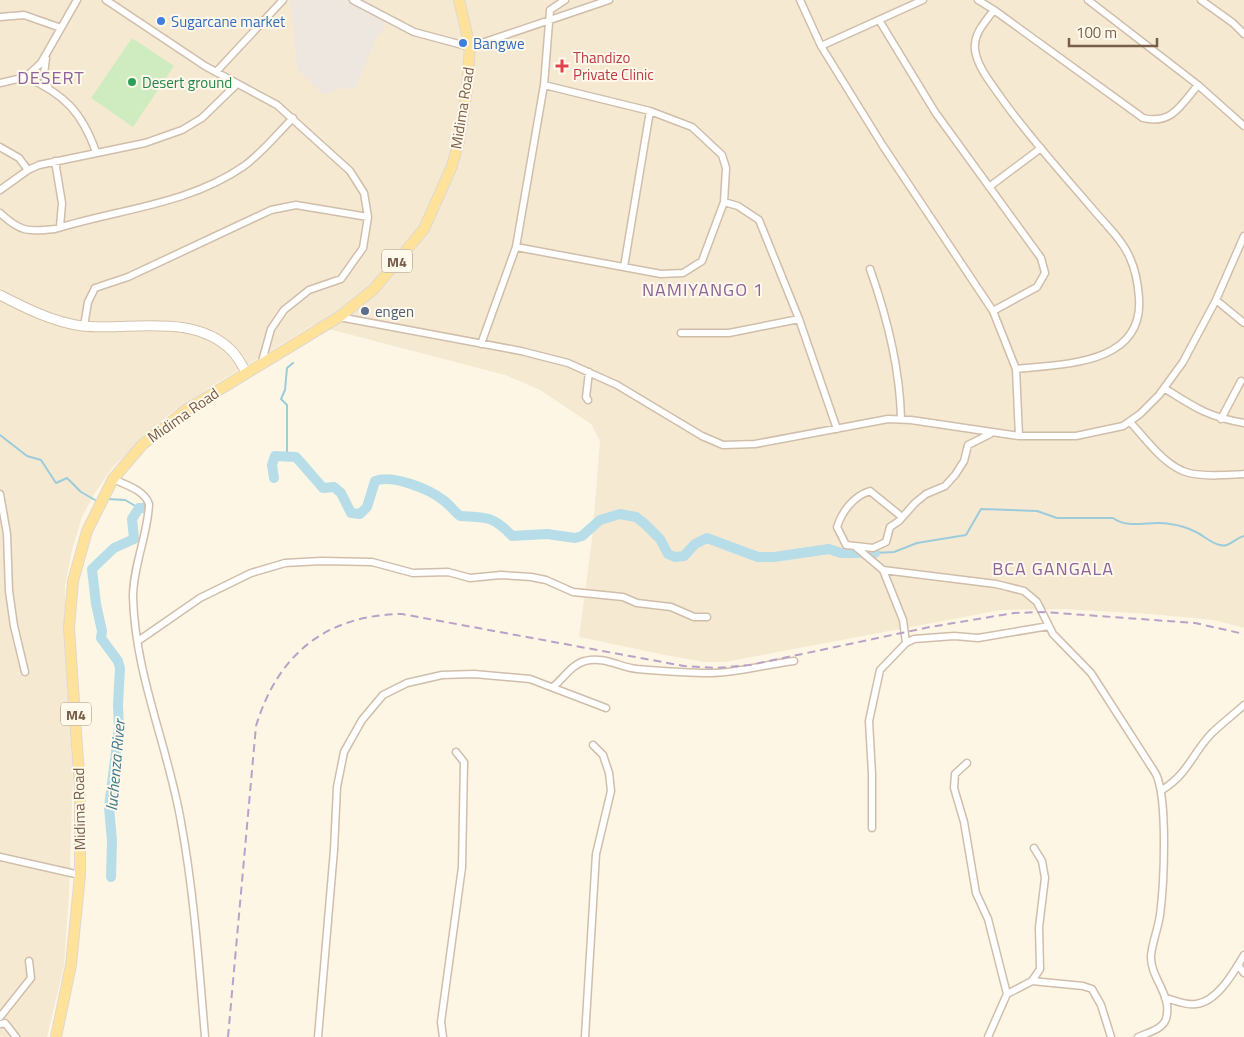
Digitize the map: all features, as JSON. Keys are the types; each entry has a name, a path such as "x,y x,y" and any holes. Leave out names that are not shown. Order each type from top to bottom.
{"main road":[{"name":"Midima Road","path":"56,1037 71,965 80,875 80,790 69,628 73,582 87,531 113,479 137,450 186,410 339,317 374,289 424,229 452,166 459,141 467,88 470,47 459,0"}],"street":[{"path":"0,83 26,77 47,55 78,0"},
{"path":"106,0 216,72 266,98 293,118 350,172 364,193 368,217 363,248 341,278 309,290 296,299 276,320 267,339 261,365"},
{"path":"216,72 283,0"},
{"path":"353,0 414,32 470,47 609,0"},
{"path":"481,344 516,247 544,85 550,10 565,0"},
{"path":"800,0 821,46 883,146 993,311 1016,369 1019,436"},
{"path":"821,46 923,0"},
{"path":"978,0 1143,118 1155,121 1173,115 1198,85"},
{"path":"1088,0 1198,85 1244,126"},
{"path":"1202,0 1233,23 1244,34"},
{"path":"994,10 980,29 976,39 976,57 990,82 1041,148 1123,244 1130,257 1137,278 1140,308 1137,326 1132,334 1120,345 1100,356 1073,363 1016,369"},
{"path":"0,17 24,15 61,28"},
{"path":"878,20 935,112 1041,258 1044,273 1037,287 993,311"},
{"path":"47,55 44,74 49,88"},
{"path":"26,77 49,88 68,102 84,122 96,152"},
{"path":"0,190 28,170 55,161 145,143 182,130 202,118 237,84"},
{"path":"516,247 661,274 683,273 702,261 724,202 726,168 722,155 692,127 650,111 544,85"},
{"path":"624,267 650,111"},
{"path":"0,213 18,229 27,231 60,228 187,195 210,186 249,162 293,118"},
{"path":"0,146 19,158 28,170"},
{"path":"989,187 1041,148"},
{"path":"55,161 62,203 60,228"},
{"path":"724,202 738,206 759,220 838,429"},
{"path":"84,326 88,302 95,288 128,277 271,210 296,206 368,217"},
{"path":"339,317 544,356 589,372 617,385 702,436 722,445 755,444 882,420 901,419 1019,436 1076,436 1114,430 1130,422 1164,388 1182,362 1216,300 1244,236"},
{"path":"870,269 886,314 898,384 901,419"},
{"path":"0,295 46,316 84,326 175,328 205,332 233,352 247,373"},
{"path":"1216,300 1244,323"},
{"path":"681,333 729,333 798,319"},
{"path":"588,400 586,397 589,372"},
{"path":"1221,419 1241,381"},
{"path":"1164,388 1201,412 1221,419 1244,423"},
{"path":"1130,422 1161,455 1181,471 1196,474 1244,474"},
{"path":"902,518 875,493 870,491 858,496 848,507 837,527 846,545 856,548 880,546 886,542 890,527 902,518 920,498 945,486 955,475 964,461 968,445 994,433"},
{"path":"113,479 142,493 147,497 149,504 133,596 145,682 181,821 201,976 205,1037"},
{"path":"0,494 9,591 14,626 25,672"},
{"path":"856,548 883,570 902,615 906,643"},
{"path":"138,641 200,598 251,574 285,563 321,561 372,562 413,573 448,572 470,578 501,575 531,577 546,580 573,592 623,597 637,603 671,607 694,617 707,617"},
{"path":"883,570 958,578 1024,591 1037,602 1057,639 1091,673 1156,774 1162,790 1162,901 1157,936 1151,954 1155,973 1165,998 1167,1011 1164,1023 1138,1037"},
{"path":"872,828 872,774 869,722 880,670 906,643 914,639 954,636 978,638 1050,626"},
{"path":"553,687 564,679 574,666 583,661 612,661 635,669 712,673 794,661"},
{"path":"318,1037 337,788 344,752 362,720 383,695 407,683 442,675 474,674 530,679 606,708"},
{"path":"1162,790 1174,782 1184,771 1211,735 1244,706"},
{"path":"585,1037 596,854 610,790 609,774 603,756 593,745"},
{"path":"444,1037 441,1022 462,866 464,762 456,752"},
{"path":"967,763 955,774 954,788 964,822 976,893 988,919 1006,994 988,1037"},
{"path":"1006,994 1032,981 1040,969 1039,927 1045,878 1042,861 1034,848"},
{"path":"0,857 80,875"},
{"path":"1165,998 1188,1004 1204,1002 1214,994 1244,955"},
{"path":"0,1017 31,978 29,961"},
{"path":"1238,965 1244,973"},
{"path":"1032,981 1083,986 1092,989 1101,1005 1111,1037"},
{"path":"0,1024 5,1023 16,1037"}],"shaded area":[{"name":"Bangwe","path":"0,0 1244,0 1244,628 1214,620 1149,614 1064,609 1001,610 725,662 705,662 579,637 592,539 600,441 591,424 540,390 505,375 313,325 209,388 167,416 112,468 82,517 72,550 65,586 67,680 73,778 69,895 64,966 47,1037 0,1037"},
{"path":"290,0 366,0 387,13 385,26 376,38 355,89 342,88 324,95 298,70"}],"green space":[{"name":"Desert ground","path":"132,38 174,66 133,127 91,98"}],"waterway":[{"path":"287,456 287,405 281,399 285,390 287,368 293,363"},
{"path":"0,435 27,456 41,460 56,483 67,478 81,492 95,500"},
{"path":"274,478 272,465 275,456 296,457 323,488 334,487 341,493 351,513 360,514 367,507 375,481 382,479 400,481 420,487 437,496 460,516 483,517 494,521 506,529 512,536 547,534 575,538 582,536 600,520 620,514 636,517 660,539 668,554 675,557 684,556 695,544 707,538 758,557 774,557 829,549 841,553 859,553"},
{"path":"107,499 125,500 139,508"},
{"name":"luchenza River","path":"111,877 112,841 109,807 119,728 120,668 118,661 101,638 102,631 96,604 92,569 114,548 134,539 132,519 139,508 147,508"},
{"path":"875,553 894,552 917,543 966,535 981,509 1037,511 1057,518 1113,518 1119,522 1133,524 1170,524 1190,529 1223,546 1244,536"},
{"path":"865,553 875,553"}],"railway":[{"path":"228,1037 256,726 265,701 277,678 292,659 309,643 328,631 350,622 375,616 402,614 684,666 716,668 750,665 930,627 1014,613 1043,612 1195,623 1244,634"}],"place":[{"name":"Sugarcane market","path":"161,21"},
{"name":"Bangwe","path":"463,43"},
{"name":"Thandizo Private Clinic","path":"562,66"},
{"name":"Desert ground","path":"132,82"},
{"name":"engen","path":"365,311"}],"district":[{"name":"DESERT","path":"51,77"},
{"name":"NAMIYANGO 1","path":"703,289"},
{"name":"BCA GANGALA","path":"1053,568"}]}
